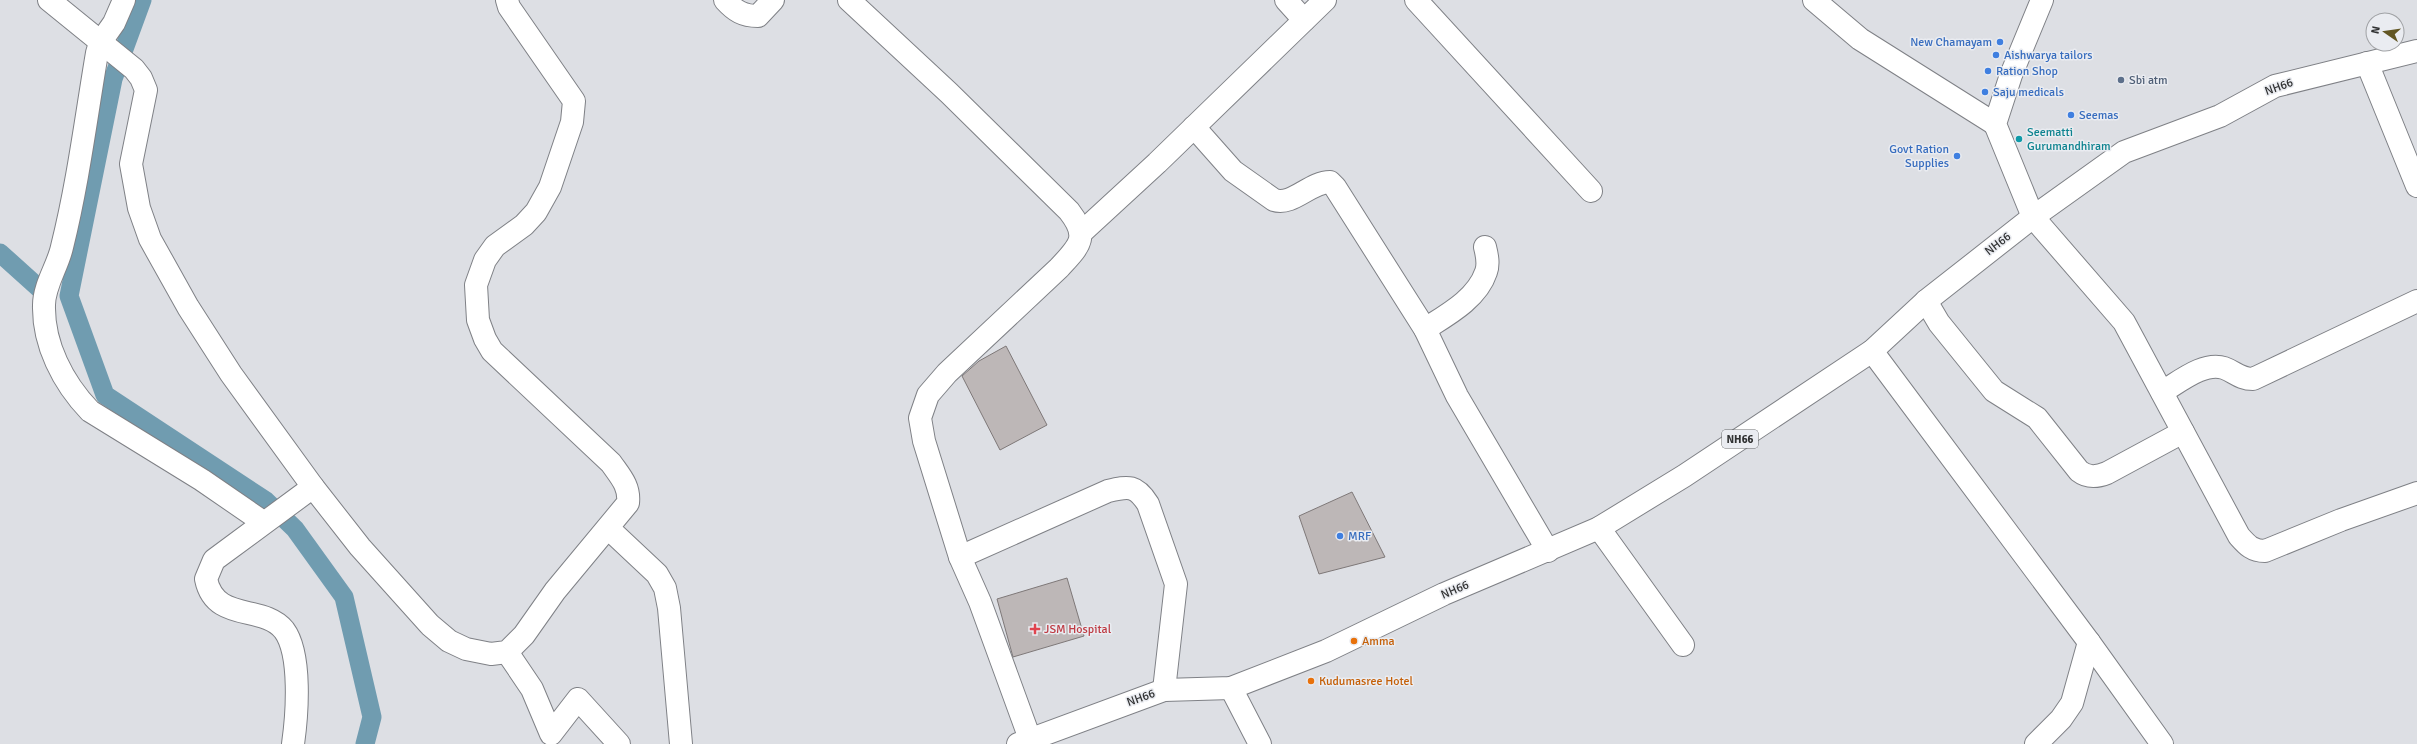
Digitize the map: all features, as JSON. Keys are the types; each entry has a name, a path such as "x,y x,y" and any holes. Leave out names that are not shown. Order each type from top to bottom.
{"main road":[{"path":"49,0 102,45 134,69 141,78 146,90 131,164 139,208 150,239 188,307 231,374 313,487 360,547 430,625 449,641 466,649 491,654 507,652 524,635 555,592 628,503 629,493 625,483 610,464 492,351 485,340 478,320 476,285 484,260 494,246 524,225 536,212 550,187 572,122 574,101 509,7 507,0"},
{"path":"124,0 102,45 79,171 63,242 43,303 48,337 55,358 77,398 90,411 266,520"},
{"path":"725,0 737,11 747,16 758,16 773,0"},
{"path":"849,0 949,93 1069,211 1080,224 1082,232"},
{"path":"1286,0 1304,20"},
{"path":"1024,742 980,602 960,557 924,442 920,418 928,395 947,373 1059,268 1075,250 1082,232 1194,127 1325,0"},
{"path":"1416,0 1591,191"},
{"path":"1814,0 1860,39 1995,124 2033,217 2124,322 2239,536 2248,546 2256,551 2265,550 2341,520 2417,494"},
{"path":"1995,124 2011,75 2042,0"},
{"name":"NH66","path":"1024,742 1164,690 1231,688 1326,651 1444,594 1599,528 1684,476 1872,351 1926,301 2033,217 2124,152 2220,116 2275,86 2417,51"},
{"path":"2367,63 2417,186"},
{"path":"1194,127 1216,154 1234,170 1274,200 1280,202 1322,182 1330,182 1335,187 1425,329 1457,396 1548,551"},
{"path":"1425,329 1455,309 1471,296 1486,272 1488,262 1485,247"},
{"path":"1926,301 1939,323 1994,391 2037,418 2079,471 2085,475 2094,476 2107,473 2183,432"},
{"path":"2162,392 2205,368 2214,366 2225,368 2244,379 2253,379 2417,302"},
{"path":"1872,351 2089,642 2162,744"},
{"path":"293,744 298,683 288,637 283,629 266,619 230,609 219,602 210,592 206,579 214,560 266,520 313,487"},
{"path":"960,557 1108,491 1133,488 1141,493 1148,504 1176,584 1164,690"},
{"path":"608,528 657,574 665,588 669,608 681,744"},
{"path":"1599,528 1683,645"},
{"path":"2036,744 2061,719 2072,703 2089,642"},
{"path":"507,652 532,689 551,734 578,699 619,744"},
{"path":"1231,688 1260,744"}],"building":[{"path":"1006,346 1047,425 1000,450 962,376 979,361"},
{"name":"MRF","path":"1352,492 1385,557 1319,574 1299,516"},
{"name":"JSM Hospital","path":"1067,578 1084,636 1013,657 997,599"}],"waterway":[{"path":"142,0 113,79 69,296 105,395 266,501 295,529 344,597 372,717 365,744"},
{"path":"0,253 40,289"}],"place":[{"name":"New Chamayam","path":"2000,42"},
{"name":"Aishwarya tailors","path":"1996,55"},
{"name":"Ration Shop","path":"1988,71"},
{"name":"Sbi atm","path":"2121,80"},
{"name":"Saju medicals","path":"1985,92"},
{"name":"Seemas","path":"2071,115"},
{"name":"Seematti Gurumandhiram","path":"2019,139"},
{"name":"Govt Ration Supplies","path":"1957,156"},
{"name":"MRF","path":"1340,536"},
{"name":"JSM Hospital","path":"1035,629"},
{"name":"Amma","path":"1354,641"},
{"name":"Kudumasree Hotel","path":"1311,681"}]}
